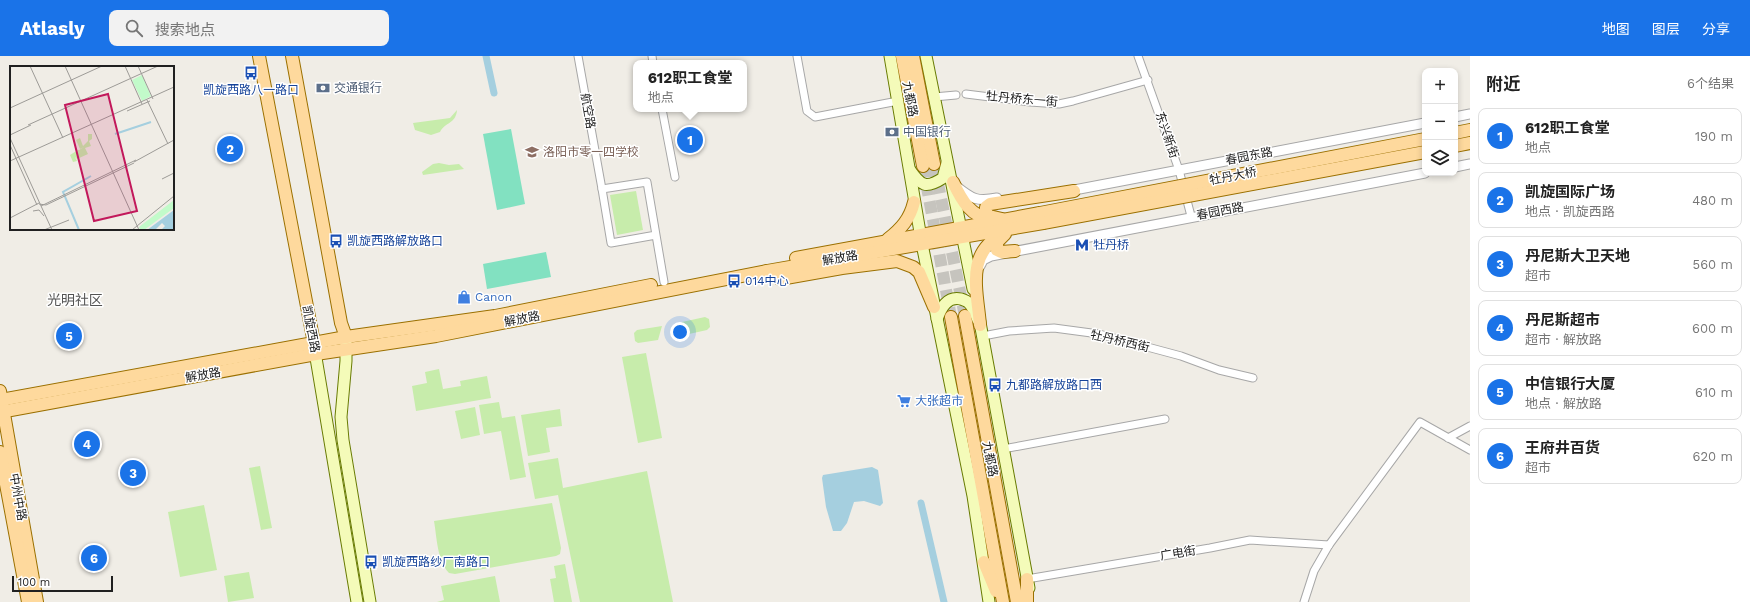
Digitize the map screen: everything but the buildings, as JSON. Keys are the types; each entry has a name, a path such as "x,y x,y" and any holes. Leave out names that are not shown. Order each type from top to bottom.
{"main road":[{"name":"凯旋西路","path":"259,56 315,349 357,602"},
{"path":"292,56 341,323 346,343 341,417 343,440 370,602"},
{"path":"890,56 914,202 973,496 989,602"},
{"name":"九都路","path":"902,56 929,165 913,56"},
{"path":"926,56 982,330 1031,602"},
{"path":"1458,132 1470,130"},
{"name":"牡丹大桥","path":"1042,218 1422,140"},
{"path":"1458,145 1470,143"},
{"name":"牡丹大桥","path":"1042,218 1422,153"},
{"path":"909,168 918,181 924,184 933,184 943,178 947,161"},
{"path":"952,182 961,199 972,212 984,218 1003,220"},
{"path":"1003,220 986,214 986,207 990,204 1074,191"},
{"path":"887,240 905,224 912,211 914,202"},
{"name":"解放路","path":"346,343 496,324 962,232 1003,220 1042,218"},
{"name":"解放路","path":"962,232 1010,230 1042,218"},
{"path":"982,330 976,277 977,264 982,252 992,239 1010,230"},
{"path":"1010,230 1001,237 996,246 1001,252 1015,251"},
{"name":"解放路","path":"1,403 315,349 495,316 664,282 887,240 921,239"},
{"path":"767,271 780,279 842,268 897,261 906,263 919,272 936,313"},
{"path":"936,313 946,302 952,299 958,298 966,300 970,304 982,330"},
{"name":"九都路","path":"965,316 1017,602"},
{"name":"九都路","path":"951,317 1002,602"},
{"name":"中州中路","path":"1,403 37,602"},
{"name":"中州中路","path":"0,452 28,602"},
{"path":"984,562 1002,602"},
{"path":"1027,579 1027,602"}],"street":[{"name":"航空路","path":"578,56 612,243 656,235"},
{"path":"797,56 807,111 816,117 898,101"},
{"name":"东兴新街","path":"1138,56 1148,80 1179,170 1191,216"},
{"name":"牡丹桥东一街","path":"966,94 1059,104 1148,80"},
{"path":"934,97 956,95"},
{"path":"663,112 675,177"},
{"path":"1458,116 1470,114"},
{"name":"春园东路","path":"952,182 974,199 983,201 1025,194 1074,191 1422,124"},
{"path":"1458,166 1470,164"},
{"name":"春园西路","path":"976,277 983,260 991,256 1191,216 1422,174"},
{"path":"602,189 647,182 664,282"},
{"name":"牡丹桥西街","path":"982,330 1009,331 1054,328 1099,334 1181,356 1219,370 1253,378"},
{"path":"1003,449 1165,419"},
{"path":"1304,602 1314,571 1329,545 1420,422 1470,450"},
{"path":"1448,438 1470,426"},
{"name":"广电街","path":"1027,579 1250,540 1329,545"}],"green space":[{"path":"457,110 455,118 440,132 431,135 415,130 413,123 450,118"},
{"path":"511,129 525,204 497,210 483,134"},
{"path":"439,163 449,165 459,164 464,169 423,175 422,172 433,164"},
{"path":"636,191 643,230 617,235 610,195"},
{"path":"546,252 551,277 487,289 483,264"},
{"path":"705,317 709,319 710,327 707,330 689,334 680,326 682,322"},
{"path":"662,326 658,340 638,343 635,341 634,333 637,330"},
{"path":"646,353 662,438 638,443 622,357"},
{"path":"439,369 443,389 461,386 460,381 487,376 491,398 416,411 412,386 427,383 425,372"},
{"path":"499,402 502,418 515,416 526,477 510,480 501,431 484,434 479,405"},
{"path":"475,407 480,435 461,439 455,411"},
{"path":"560,409 562,426 546,428 550,452 528,456 521,415"},
{"path":"558,458 563,488 647,471 673,602 580,602 558,495 535,499 528,463"},
{"path":"260,466 272,528 261,530 249,468"},
{"path":"552,503 561,548 560,554 556,556 455,574 449,573 445,568 438,548 434,521"},
{"path":"204,505 217,570 180,577 168,512"},
{"path":"565,564 572,602 554,602 550,579 556,578 554,566"},
{"path":"249,572 254,598 228,602 224,576"},
{"path":"495,576 500,602 437,602 444,600 441,586"}],"water":[{"path":"872,467 878,470 883,503 880,506 864,501 854,502 847,523 841,531 833,531 826,507 822,478 823,475"}],"waterway":[{"path":"486,56 494,93"},
{"path":"921,503 944,602"}],"tunnel":[{"path":"934,164 965,316"},
{"path":"923,166 951,317"}],"place":[{"name":"凯旋西路八一路口","path":"251,73"},
{"name":"交通银行","path":"323,88"},
{"name":"中国银行","path":"892,132"},
{"name":"612职工食堂","path":"690,140"},
{"name":"凯旋国际广场","path":"230,149"},
{"name":"洛阳市零一四学校","path":"532,152"},
{"name":"凯旋西路解放路口","path":"336,241"},
{"name":"牡丹桥","path":"1082,245"},
{"name":"014中心","path":"734,281"},
{"name":"Canon","path":"464,297"},
{"name":"中信银行大厦","path":"69,336"},
{"name":"九都路解放路口西","path":"995,385"},
{"name":"大张超市","path":"904,401"},
{"name":"丹尼斯超市","path":"87,444"},
{"name":"丹尼斯大卫天地","path":"133,473"},
{"name":"王府井百货","path":"94,558"},
{"name":"凯旋西路纱厂南路口","path":"371,562"}],"district":[{"name":"光明社区","path":"75,300"}]}
